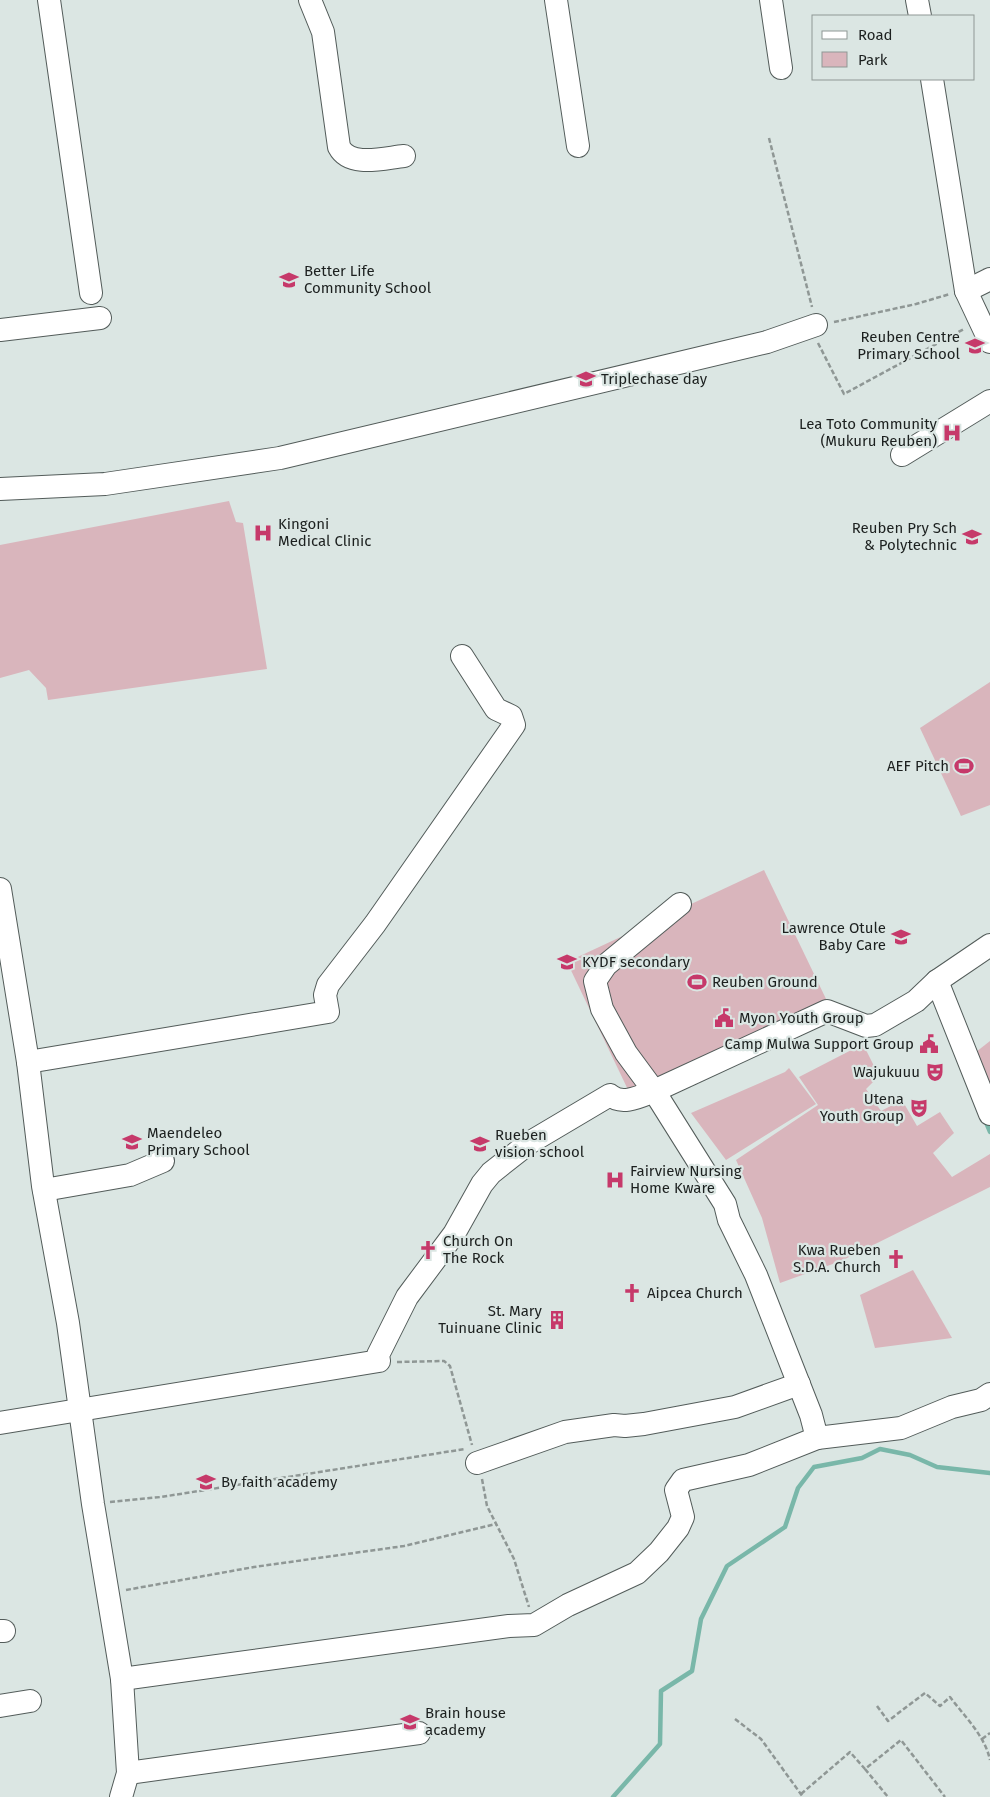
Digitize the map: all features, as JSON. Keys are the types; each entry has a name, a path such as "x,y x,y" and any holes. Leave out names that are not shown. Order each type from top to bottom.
{"street":[{"path":"49,0 91,293"},
{"path":"310,0 323,32 339,147 342,154 349,158 361,160 404,156"},
{"path":"556,0 578,146"},
{"path":"771,0 781,68"},
{"path":"917,0 920,15"},
{"path":"932,80 966,291 977,312 978,321 990,342"},
{"path":"966,291 990,279"},
{"path":"0,330 100,318"},
{"path":"0,489 105,484 280,458 767,342 816,325"},
{"path":"902,455 990,401"},
{"path":"28,1062 328,1012 325,995 328,985 375,924 514,725 512,716 496,709 462,656"},
{"path":"0,889 28,1062 44,1190 68,1323 122,1679 128,1773 121,1797"},
{"path":"680,904 606,965 595,981 602,1008 626,1053 654,1091 725,1204 729,1220 756,1275 817,1438"},
{"path":"0,1423 379,1361 378,1355 407,1297 454,1234 482,1184 491,1173 529,1144 610,1095 615,1100 625,1101 654,1091 827,1011 868,1027 920,1008 937,981 990,945"},
{"path":"937,981 990,1114"},
{"path":"44,1190 130,1175 163,1161"},
{"path":"475,1456 565,1432 614,1425 644,1424 735,1407 798,1384"},
{"path":"122,1679 509,1626 534,1625 568,1605 634,1574 659,1552 678,1528 683,1517 676,1490 683,1480 749,1465 817,1438 900,1428 952,1407 981,1400 990,1394"},
{"path":"0,1706 30,1700"},
{"path":"128,1773 419,1733"}],"path":[{"path":"769,138 816,325 818,343 844,394 978,321"},
{"path":"816,325 916,304 931,298 966,291"},
{"path":"94,1504 475,1456"},
{"path":"108,1592 254,1567 404,1546 496,1524"},
{"path":"877,1706 888,1721 925,1693 940,1706 950,1697 988,1748 990,1760"},
{"path":"735,1719 761,1740 802,1796 850,1752 888,1797"},
{"path":"982,1739 990,1733"},
{"path":"865,1768 901,1740 945,1797"}],"green space":[{"path":"229,501 236,522 243,523 267,669 48,700 46,688 29,670 0,678 0,545"},
{"name":"AEF Pitch","path":"990,682 990,805 961,816 920,728"},
{"name":"Reuben Ground","path":"764,870 827,1001 631,1096 567,962"},
{"path":"990,1041 990,1084 976,1052"},
{"path":"863,1044 879,1076 866,1089 881,1111 902,1100 917,1126 940,1112 954,1133 933,1153 952,1177 990,1154 990,1187 841,1261 780,1283 762,1218 736,1160 818,1105 799,1077"},
{"path":"789,1068 816,1104 726,1160 691,1113 785,1072"},
{"path":"913,1270 952,1338 875,1348 860,1295"}],"waterway":[{"path":"985,1120 990,1132"},
{"path":"613,1797 660,1744 661,1691 692,1671 701,1619 727,1566 785,1527 798,1488 814,1467 862,1458 880,1449 910,1455 937,1467 990,1473"}],"place":[{"name":"Better Life Community School","path":"289,280"},
{"name":"Reuben Centre Primary School","path":"975,346"},
{"name":"Triplechase day","path":"586,379"},
{"name":"Lea Toto Community (Mukuru Reuben)","path":"952,433"},
{"name":"Kingoni Medical Clinic","path":"263,533"},
{"name":"Reuben Pry Sch & Polytechnic","path":"972,537"},
{"name":"AEF Pitch","path":"964,766"},
{"name":"Lawrence Otule Baby Care","path":"901,937"},
{"name":"KYDF secondary","path":"567,962"},
{"name":"Reuben Ground","path":"697,982"},
{"name":"Myon Youth Group","path":"724,1018"},
{"name":"Camp Mulwa Support Group","path":"929,1044"},
{"name":"Wajukuuu","path":"935,1072"},
{"name":"Utena Youth Group","path":"919,1108"},
{"name":"Maendeleo Primary School","path":"132,1142"},
{"name":"Rueben vision school","path":"480,1144"},
{"name":"Fairview Nursing Home Kware","path":"615,1180"},
{"name":"Church On The Rock","path":"428,1250"},
{"name":"Kwa Rueben S.D.A. Church","path":"896,1259"},
{"name":"Aipcea Church","path":"632,1293"},
{"name":"St. Mary Tuinuane Clinic","path":"557,1320"},
{"name":"By faith academy","path":"206,1482"},
{"name":"Brain house academy","path":"410,1722"}]}
